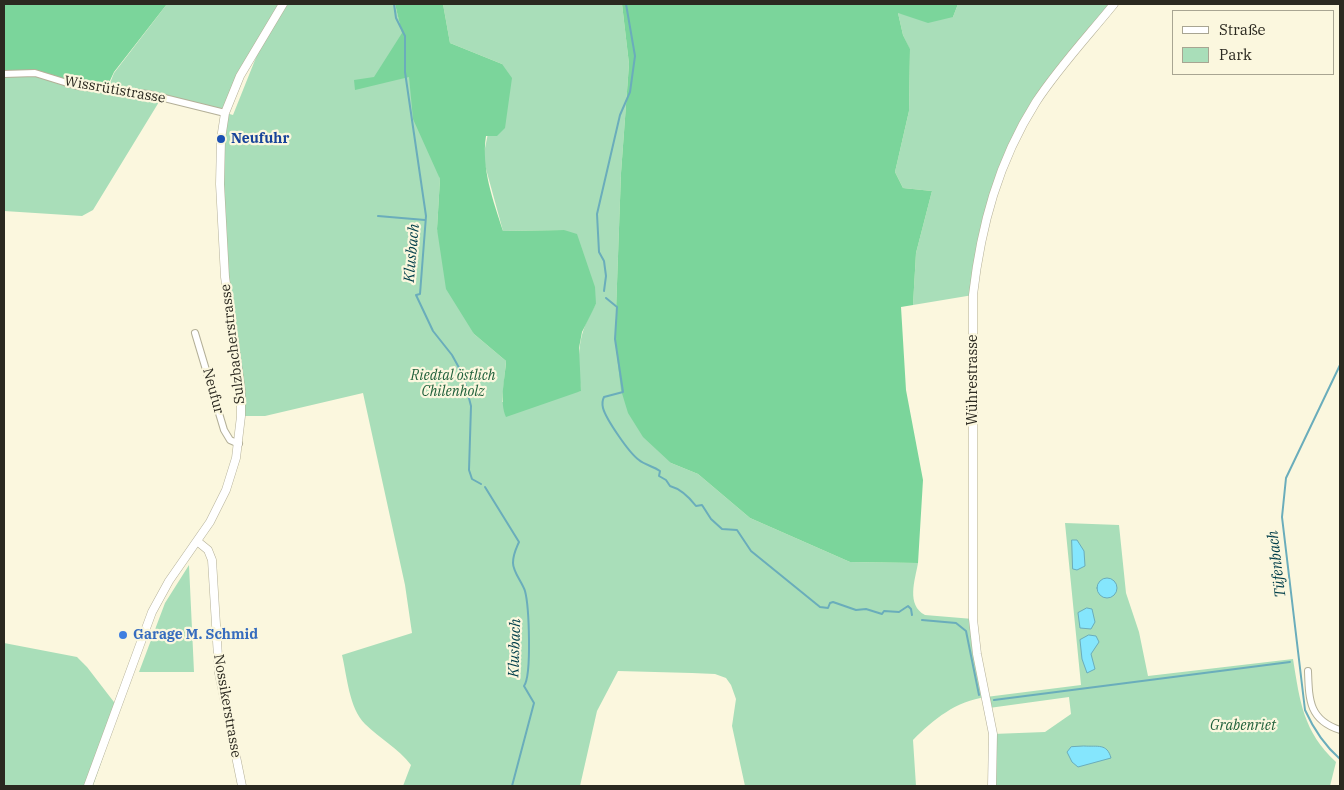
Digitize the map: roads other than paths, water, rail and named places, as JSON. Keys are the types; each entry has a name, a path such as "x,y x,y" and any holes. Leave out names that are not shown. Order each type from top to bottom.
{"street":[{"name":"Sulzbacherstrasse","path":"88,786 152,612 168,582 210,522 226,490 239,444 241,390 225,277 219,156 225,113 240,76 283,4"},
{"name":"Wührestrasse","path":"992,786 993,734 972,619 973,295 978,252 985,220 996,186 1024,122 1060,70 1112,6"},
{"name":"Wissrütistrasse","path":"4,74 35,73 77,86 148,94 225,113"},
{"name":"Neufur","path":"195,333 224,430 230,440 239,444"},
{"name":"Nossikerstrasse","path":"197,542 208,550 212,560 219,673 242,786"},
{"path":"1308,671 1310,699 1318,719 1340,730"}],"water":[{"path":"1072,540 1077,540 1084,551 1085,566 1077,570 1073,569"},
{"path":"1107,578 1114,581 1117,588 1114,595 1107,598 1100,595 1097,588 1100,581"},
{"path":"1087,608 1092,609 1095,622 1091,629 1080,628 1078,613"},
{"path":"1089,635 1096,636 1099,642 1091,654 1095,669 1087,673 1082,659 1080,640"},
{"path":"1071,747 1104,748 1111,758 1078,767 1072,762 1067,752"}],"waterway":[{"name":"Klusbach","path":"394,4 396,18 405,36 405,72 426,216 420,294 416,295 433,331 452,355 463,375 471,406 469,470 472,479 481,484"},
{"path":"604,291 606,276 604,261 599,252 597,214 620,115 630,92 635,56 626,4"},
{"path":"378,216 425,220"},
{"path":"606,298 617,307 615,339 623,392 604,397 603,407 613,427 635,456 641,462 660,471 659,476 666,480 670,486 678,489 696,506 702,505 711,519 722,529 737,530 751,551 820,607 828,608 830,603 833,602 856,610 866,609 882,614 884,611 899,612 908,606 911,609 912,615"},
{"name":"Tüfenbach","path":"1340,365 1286,478 1282,517 1305,710 1320,737 1340,759"},
{"name":"Klusbach","path":"485,487 519,542 514,554 513,566 525,591 528,611 529,655 527,679 524,686 534,703 512,786"},
{"path":"922,620 956,623 966,631 979,695"},
{"path":"994,700 1290,662"}],"place":[{"name":"Neufuhr","path":"221,139"},
{"name":"Garage M. Schmid","path":"123,635"}],"park label":[{"name":"Riedtal östlich Chilenholz","path":"453,384"},
{"name":"Grabenriet","path":"1243,726"}]}
